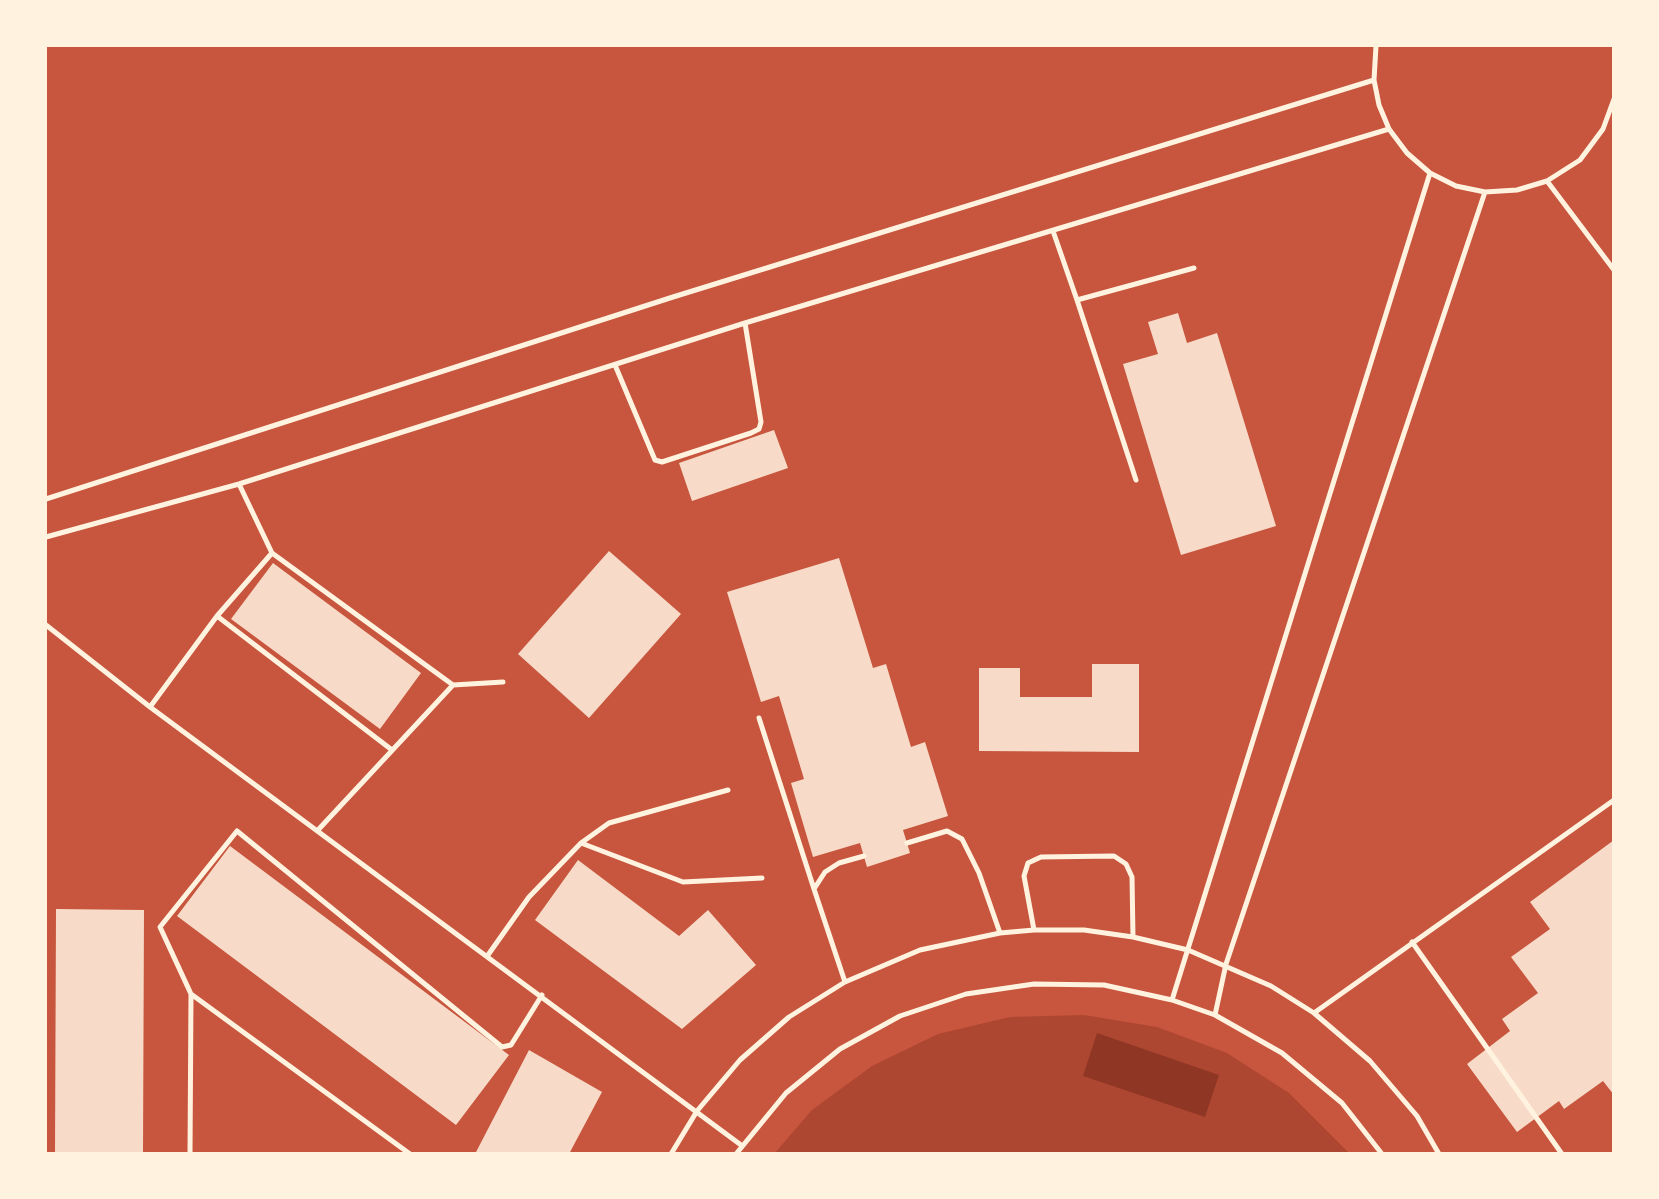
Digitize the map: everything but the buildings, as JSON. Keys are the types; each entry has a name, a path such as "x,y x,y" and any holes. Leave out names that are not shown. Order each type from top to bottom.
{"lane":[{"path":"1376,46 1374,80 1379,105 1389,129 1407,153 1430,173 1456,186 1485,192 1517,190 1547,181 1580,160 1603,129 1614,99"},
{"path":"46,499 686,292 1374,80"},
{"path":"46,537 239,484 745,323 1389,129"},
{"path":"1172,1000 1430,173"},
{"path":"1547,181 1614,270"},
{"path":"1215,1015 1226,964 1485,192"},
{"path":"1053,231 1136,480"},
{"path":"1077,300 1194,268"},
{"path":"615,365 648,448 659,461 751,433 759,429 761,422 745,323"},
{"path":"239,484 271,554 453,685 503,682"},
{"path":"150,707 217,616 271,554"},
{"path":"217,616 392,750"},
{"path":"46,625 150,707 741,1145"},
{"path":"318,830 453,685"},
{"path":"759,718 845,982"},
{"path":"488,955 529,897 581,843 609,823 728,790"},
{"path":"1314,1013 1614,800"},
{"path":"190,1153 191,994 162,932 161,923 238,831 502,1047 511,1045 542,995"},
{"path":"907,843 947,831 962,839 979,873 1000,933"},
{"path":"581,843 683,882 762,878"},
{"path":"814,890 825,872 839,863 864,856"},
{"path":"1034,930 1024,876 1028,863 1041,857 1114,856 1126,864 1132,877 1133,937"},
{"path":"671,1153 697,1111 740,1060 789,1017 845,982 920,950 1000,933 1084,930 1133,937 1188,950 1226,964 1272,986 1314,1013 1370,1061 1417,1116 1439,1153"},
{"path":"1412,942 1562,1153"},
{"path":"736,1153 786,1093 840,1049 901,1016 953,998 1034,984 1104,985 1172,1000 1215,1015 1282,1053 1342,1103 1382,1153"},
{"path":"191,994 410,1153"}],"shaded area":[{"path":"1084,1015 1157,1027 1227,1053 1289,1093 1349,1153 774,1154 812,1110 872,1066 938,1034 1010,1017"},
{"path":"1097,1033 1219,1075 1205,1117 1083,1076"}]}
